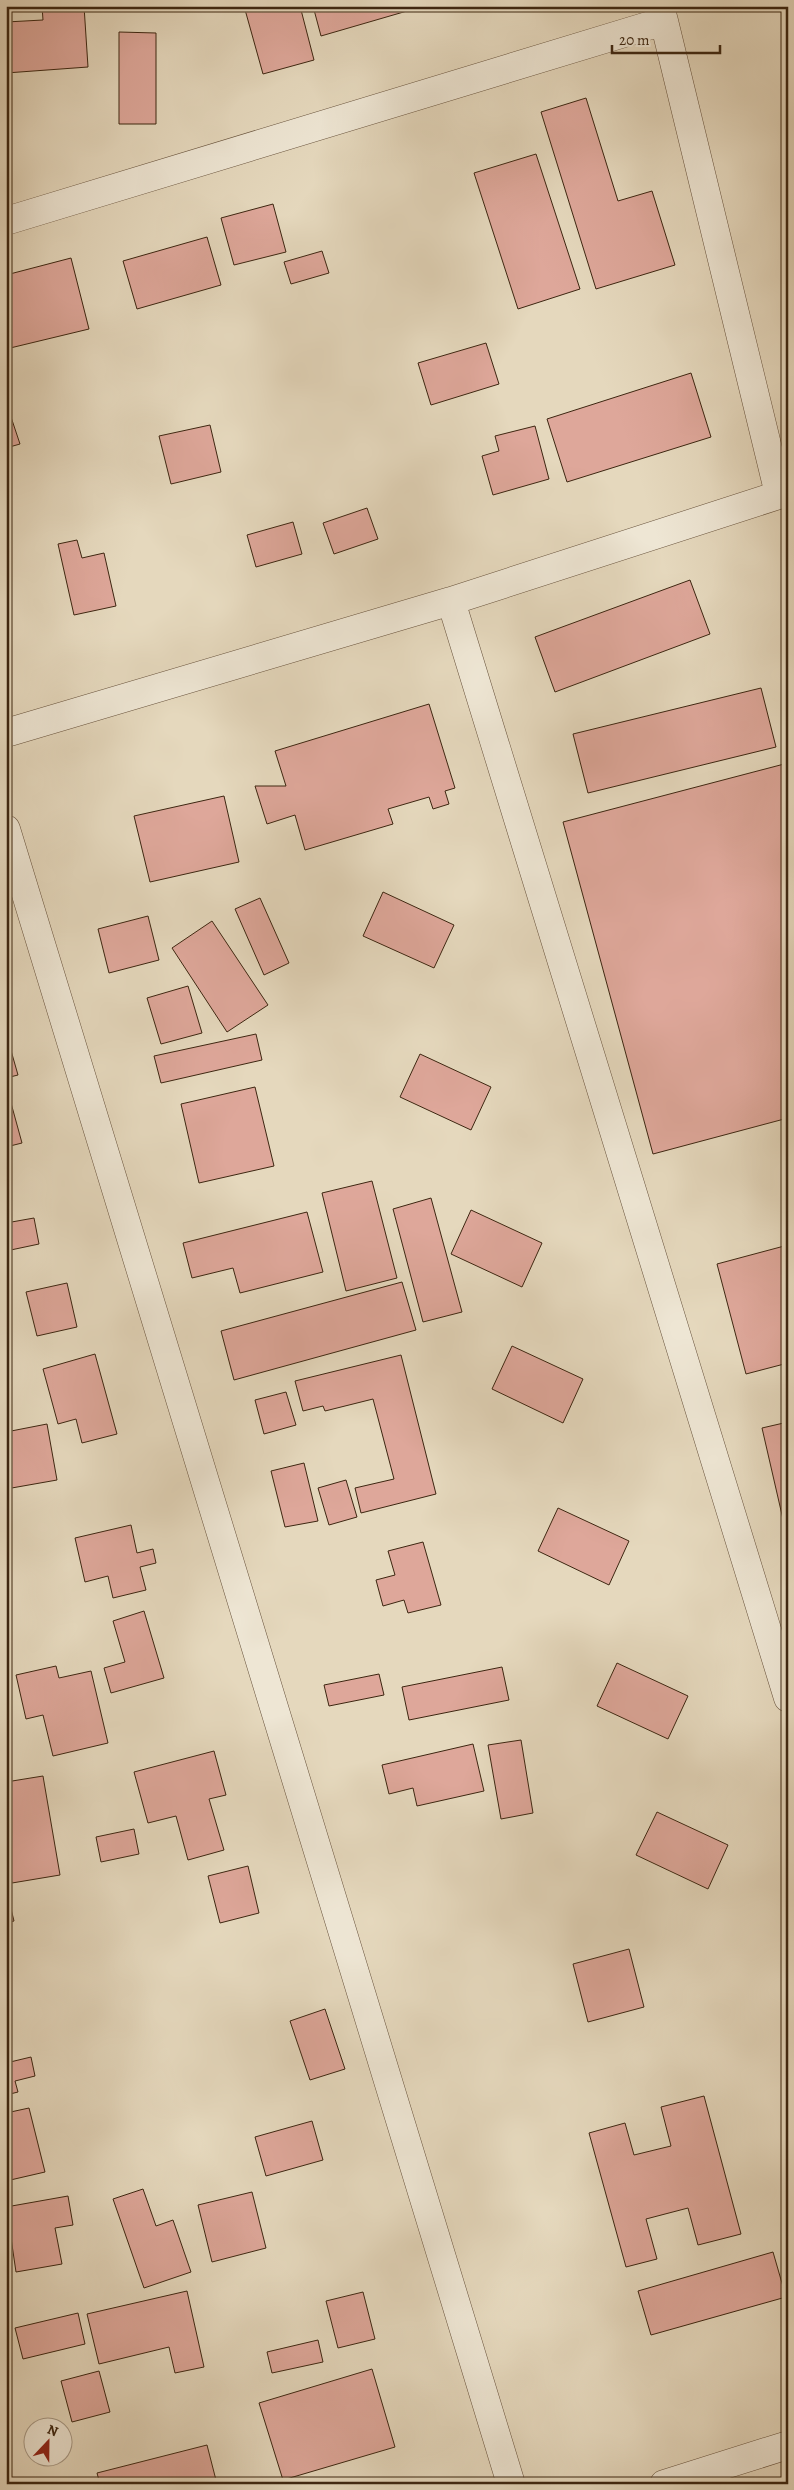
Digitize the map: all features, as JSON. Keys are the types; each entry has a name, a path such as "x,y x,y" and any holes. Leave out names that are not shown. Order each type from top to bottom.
{"street":[{"path":"6,222 662,14 783,493 451,602 6,733"},
{"path":"451,602 788,1698"},
{"path":"6,829 511,2484"},
{"path":"664,2484 788,2445"}],"building":[{"path":"42,6 84,6 88,67 6,73 6,22 43,20"},
{"path":"244,6 300,6 314,60 263,74"},
{"path":"313,6 405,6 407,11 321,36"},
{"path":"119,32 156,33 156,124 119,124"},
{"path":"586,98 618,201 652,191 675,265 596,289 541,112"},
{"path":"536,154 580,289 518,309 474,173"},
{"path":"273,204 286,252 234,265 221,218"},
{"path":"207,237 221,285 137,309 123,261"},
{"path":"322,251 329,273 291,284 284,262"},
{"path":"71,258 89,329 6,349 6,275"},
{"path":"486,343 499,384 431,405 418,363"},
{"path":"691,373 711,437 567,482 547,419"},
{"path":"6,402 20,444 6,448"},
{"path":"210,425 221,472 171,484 159,436"},
{"path":"535,426 549,479 493,495 482,456 499,451 495,436"},
{"path":"367,508 378,539 334,554 323,523"},
{"path":"293,522 302,554 256,567 247,535"},
{"path":"77,540 82,558 104,553 116,606 74,615 58,544"},
{"path":"690,580 710,634 555,692 535,637"},
{"path":"761,688 776,747 588,793 573,734"},
{"path":"429,704 455,788 445,791 449,804 433,809 429,797 388,809 393,824 305,850 295,815 267,824 255,786 286,786 275,751"},
{"path":"788,763 788,1118 653,1154 563,822"},
{"path":"224,796 239,862 150,882 134,816"},
{"path":"383,892 454,925 434,968 363,936"},
{"path":"260,898 289,963 264,975 235,909"},
{"path":"148,916 159,960 109,973 98,929"},
{"path":"212,921 268,1005 227,1032 172,948"},
{"path":"188,986 202,1033 161,1044 147,998"},
{"path":"6,1033 18,1075 6,1078"},
{"path":"256,1034 262,1060 161,1083 154,1056"},
{"path":"420,1054 491,1087 471,1130 400,1097"},
{"path":"255,1087 274,1166 199,1183 181,1104"},
{"path":"11,1103 22,1143 6,1147 6,1104"},
{"path":"372,1181 397,1278 346,1291 322,1193"},
{"path":"431,1198 462,1312 423,1322 393,1209"},
{"path":"471,1210 542,1243 522,1287 451,1254"},
{"path":"307,1212 323,1272 240,1293 233,1268 192,1278 183,1243"},
{"path":"34,1218 39,1244 6,1251 6,1223"},
{"path":"788,1245 788,1363 746,1374 717,1264"},
{"path":"402,1282 416,1330 234,1380 221,1331"},
{"path":"67,1283 77,1327 37,1336 26,1292"},
{"path":"512,1346 583,1379 563,1423 492,1389"},
{"path":"95,1354 117,1434 82,1443 76,1419 58,1424 43,1369"},
{"path":"401,1355 436,1494 361,1513 355,1488 394,1479 373,1399 325,1411 323,1406 303,1411 295,1381"},
{"path":"286,1392 296,1425 264,1434 255,1400"},
{"path":"788,1422 788,1541 762,1428"},
{"path":"47,1424 57,1480 6,1489 6,1432"},
{"path":"304,1463 318,1521 285,1527 271,1471"},
{"path":"346,1480 357,1517 329,1525 318,1488"},
{"path":"558,1508 629,1541 609,1585 538,1551"},
{"path":"131,1525 137,1553 153,1549 156,1563 140,1567 146,1590 113,1598 108,1576 85,1582 75,1538"},
{"path":"423,1542 441,1605 408,1613 404,1600 383,1606 376,1580 395,1575 388,1551"},
{"path":"144,1611 164,1678 111,1693 104,1668 125,1662 113,1621"},
{"path":"617,1663 688,1696 668,1739 597,1706"},
{"path":"56,1666 59,1678 91,1671 108,1743 53,1756 43,1715 26,1719 16,1675"},
{"path":"502,1667 509,1700 409,1720 402,1687"},
{"path":"379,1674 384,1695 329,1706 324,1685"},
{"path":"521,1740 533,1813 501,1819 488,1745"},
{"path":"473,1744 484,1791 417,1806 413,1788 389,1794 382,1765"},
{"path":"214,1751 226,1795 209,1799 224,1850 188,1860 176,1816 148,1823 134,1772"},
{"path":"43,1776 60,1875 12,1883 6,1852 6,1782"},
{"path":"657,1812 728,1845 708,1889 636,1855"},
{"path":"134,1829 139,1854 101,1862 96,1837"},
{"path":"248,1866 259,1913 220,1923 208,1876"},
{"path":"8,1897 14,1921 6,1923 6,1898"},
{"path":"629,1949 644,2007 588,2022 573,1964"},
{"path":"325,2009 345,2069 310,2080 290,2021"},
{"path":"31,2057 35,2076 15,2081 18,2092 6,2095 6,2063"},
{"path":"704,2096 741,2234 698,2245 688,2208 646,2219 657,2259 626,2267 589,2133 625,2123 634,2155 671,2146 661,2107"},
{"path":"29,2108 45,2172 6,2181 6,2113"},
{"path":"312,2121 323,2160 266,2176 255,2137"},
{"path":"143,2189 156,2226 173,2220 191,2272 144,2288 113,2199"},
{"path":"252,2192 266,2248 212,2262 198,2205"},
{"path":"68,2196 73,2225 55,2228 62,2264 16,2272 11,2238 6,2238 6,2207"},
{"path":"773,2252 786,2297 651,2335 638,2291"},
{"path":"187,2291 204,2367 175,2373 169,2347 99,2364 87,2314"},
{"path":"363,2292 375,2339 338,2348 326,2301"},
{"path":"78,2313 85,2344 23,2359 15,2328"},
{"path":"318,2340 323,2362 272,2373 267,2352"},
{"path":"372,2369 395,2447 283,2480 259,2403"},
{"path":"99,2371 110,2412 72,2422 61,2381"},
{"path":"207,2445 217,2484 100,2484 97,2473"}]}
